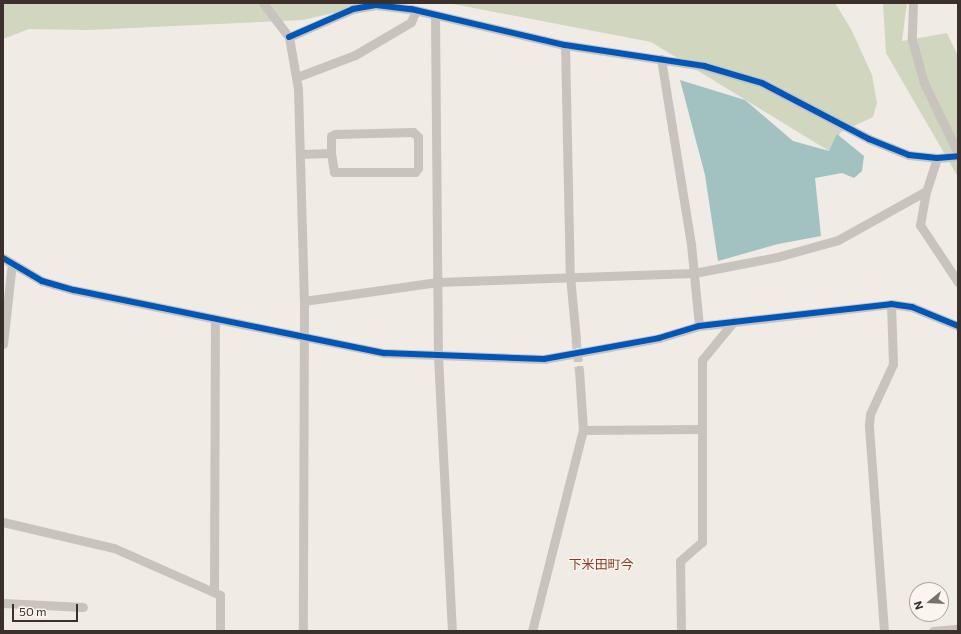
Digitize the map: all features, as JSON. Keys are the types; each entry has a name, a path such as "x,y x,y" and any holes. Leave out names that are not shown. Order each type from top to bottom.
{"street":[{"path":"263,3 289,37 297,77 304,301 303,631"},
{"path":"289,37 353,9 376,5 416,10 565,46 704,66 762,83 869,139 909,155 937,158 958,154 924,83 912,40 913,3"},
{"path":"297,77 355,55 411,22 416,10"},
{"path":"435,15 438,356 452,631"},
{"path":"565,46 570,276 576,339"},
{"path":"661,59 694,273 699,326"},
{"path":"413,132 418,137 418,168 415,172 334,172 331,153 331,136 335,134 413,132"},
{"path":"300,154 331,153"},
{"path":"937,158 926,191 920,225 958,282"},
{"path":"304,301 438,282 570,276 694,273 777,257 838,240 926,191"},
{"path":"3,258 42,281 216,321 303,335 385,353 544,359 659,338 699,326 891,304 912,307 958,326"},
{"path":"3,344 12,263"},
{"path":"884,631 869,425 870,414 893,364 891,304"},
{"path":"214,592 216,321"},
{"path":"681,631 680,562 702,542 700,429 702,360 734,322"},
{"path":"532,631 583,430 579,370"},
{"path":"583,430 700,429"},
{"path":"3,522 114,548 220,595 220,631"},
{"path":"3,603 83,607"},
{"path":"933,631 958,629"}],"green space":[{"path":"3,3 377,3 303,20 88,30 29,29 3,39"},
{"path":"448,3 835,3 851,29 872,75 877,103 873,117 841,132 829,151 651,42"},
{"path":"883,3 907,3 902,41 947,33 958,56 958,177 886,53"}],"water":[{"path":"680,80 745,100 793,141 829,151 837,134 864,156 862,171 854,178 842,173 815,178 821,236 778,244 718,261 705,175"}],"tunnel":[{"path":"576,339 579,370"}],"cycle path":[{"path":"289,37 353,9 376,5 411,9 565,45 704,66 762,83 869,139 909,155 937,158 958,156"},
{"path":"3,258 42,281 74,290 385,353 544,359 659,338 699,326 891,304 912,307 958,326"}],"district":[{"name":"下米田町今","path":"601,564"}]}
